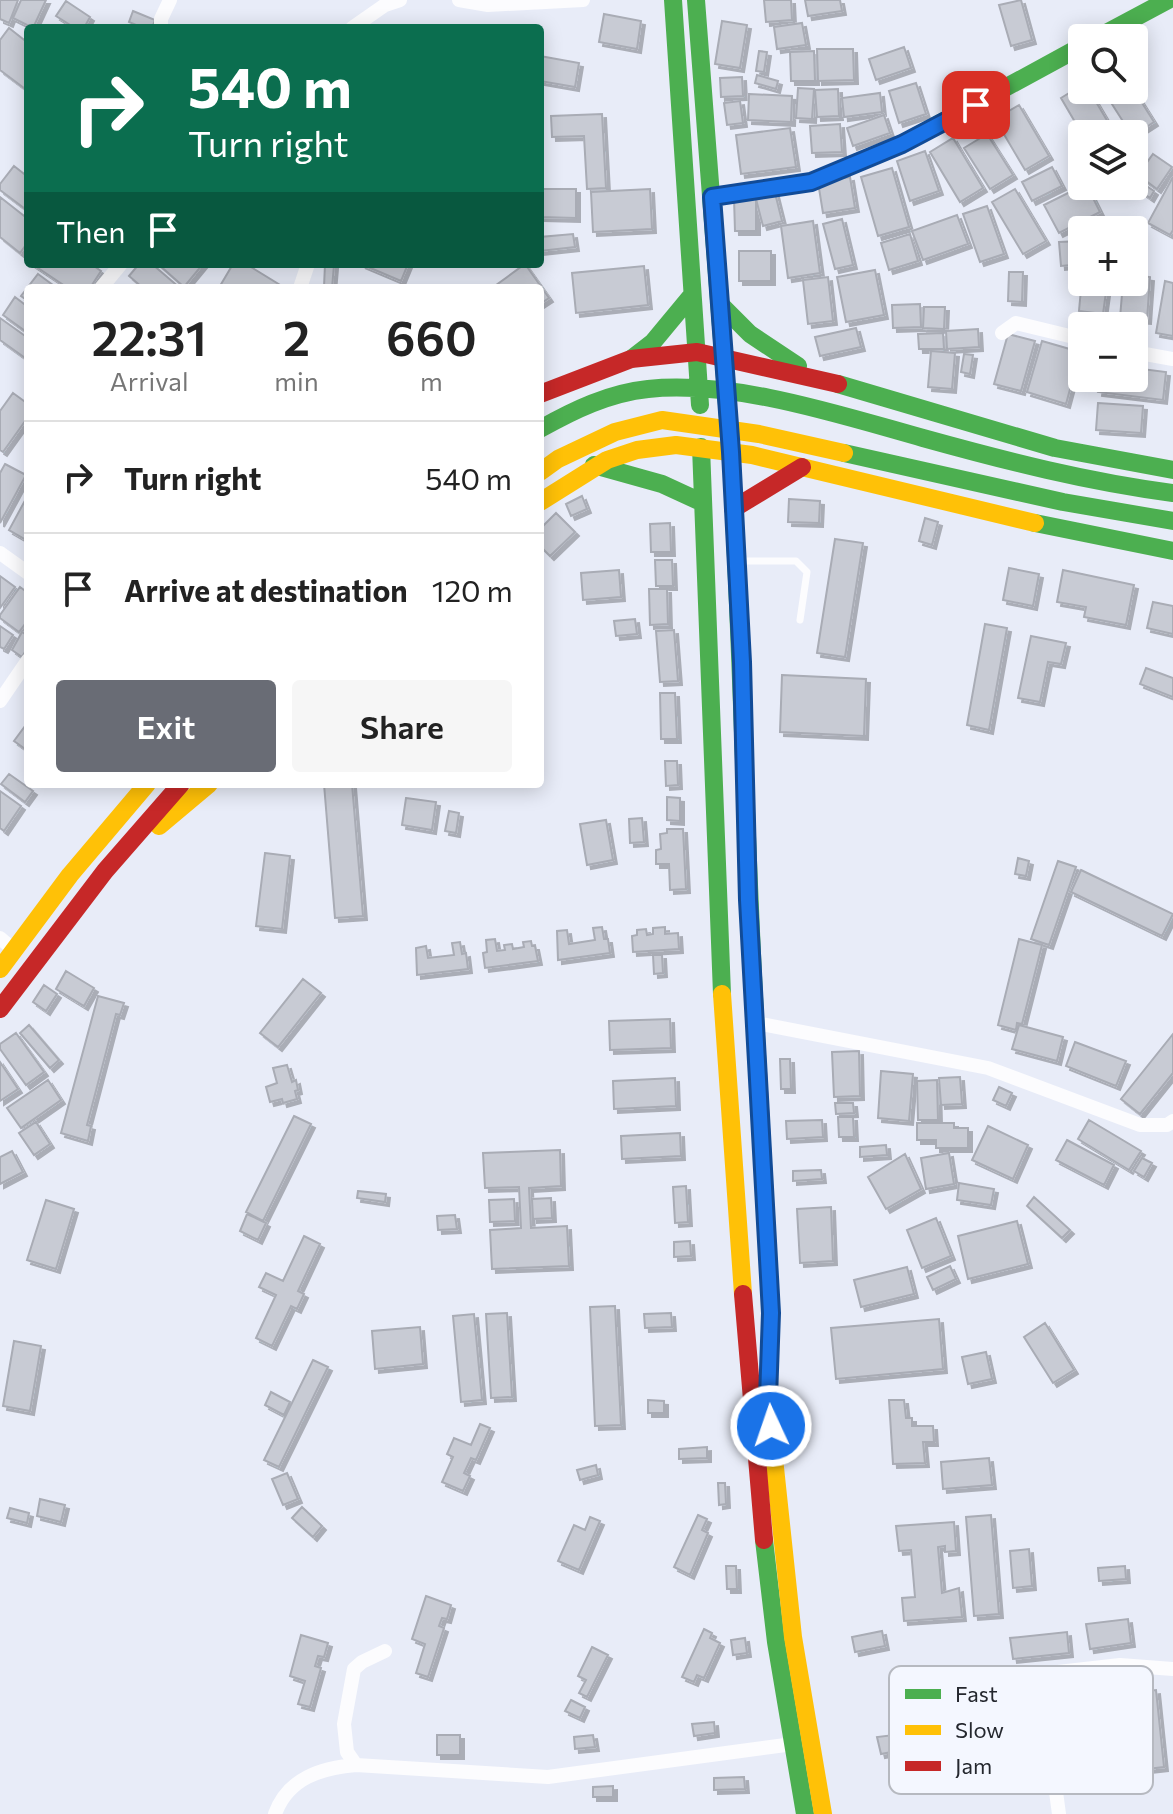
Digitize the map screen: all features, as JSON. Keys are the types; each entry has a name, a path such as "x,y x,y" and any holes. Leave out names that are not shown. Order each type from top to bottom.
{"main road":[{"path":"673,0 697,352 723,1020 740,1282 752,1429 780,1668 805,1814"},
{"path":"696,0 731,452 742,678 748,900 771,1313 768,1398 793,1637 823,1814"},
{"path":"1122,24 1168,0"},
{"path":"712,197 811,182 902,144 1068,54"},
{"path":"631,359 653,342 692,295"},
{"path":"719,303 750,334 773,351 829,381"},
{"path":"544,392 631,359 697,352 829,381 1055,448 1173,470"},
{"path":"544,427 607,396 659,388 688,388 764,399 838,415 966,450 1138,489 1173,493"},
{"path":"544,469 558,459 615,432 662,420 759,434 1063,502 1173,521"},
{"path":"544,499 594,465 615,455 657,446 701,447 802,467 1071,532 1173,551"},
{"path":"594,465 650,478 677,488 701,502"},
{"path":"733,509 802,467"},
{"path":"70,875 126,788"},
{"path":"0,969 7,944 144,788"},
{"path":"0,1009 105,871 178,788"},
{"path":"105,871 204,788"}],"street":[{"path":"161,24 170,0"},
{"path":"357,24 375,11 400,0"},
{"path":"459,0 488,5 583,0"},
{"path":"104,284 118,268"},
{"path":"1002,333 1016,323 1068,336"},
{"path":"1148,355 1173,359"},
{"path":"0,553 24,570"},
{"path":"0,701 24,666"},
{"path":"756,1023 988,1068 1140,1125 1167,1125 1173,1121"},
{"path":"356,1765 344,1740 354,1669 385,1651"},
{"path":"1111,1666 1133,1666"},
{"path":"1153,1667 1173,1669"},
{"path":"275,1814 294,1785 313,1773 336,1766 548,1777 793,1744"},
{"path":"1056,1794 1059,1814"}],"lane":[{"path":"736,561 796,561 803,565 807,572 800,620"}],"building":[{"path":"0,0 18,0 9,23 0,19"},
{"path":"21,0 46,0 35,24 25,24 13,18"},
{"path":"764,0 791,0 792,20 766,22"},
{"path":"805,0 840,0 842,11 808,16"},
{"path":"1021,0 1032,40 1011,46 999,5"},
{"path":"66,1 90,17 86,24 69,24 56,16"},
{"path":"133,11 155,20 154,24 129,22"},
{"path":"604,14 641,21 637,49 599,42"},
{"path":"722,21 747,25 740,68 715,64"},
{"path":"802,23 806,45 777,49 774,27"},
{"path":"9,28 24,40 24,88 0,70 0,40"},
{"path":"904,47 911,68 876,80 869,59"},
{"path":"817,49 853,49 854,80 818,81"},
{"path":"759,51 767,52 764,72 756,71"},
{"path":"814,51 815,81 791,81 790,52"},
{"path":"544,57 579,63 575,87 544,82"},
{"path":"757,75 778,81 776,89 755,83"},
{"path":"742,77 743,96 721,97 720,78"},
{"path":"916,83 926,114 899,123 889,91"},
{"path":"798,88 814,89 812,119 796,118"},
{"path":"838,89 839,116 817,117 815,90"},
{"path":"880,93 882,112 844,117 842,98"},
{"path":"749,94 792,96 791,122 748,120"},
{"path":"1068,94 1068,104 1097,104 1107,120 1074,120 1061,98"},
{"path":"740,101 743,123 727,125 724,103"},
{"path":"1112,104 1143,104 1154,122 1148,126 1148,120 1122,120"},
{"path":"1019,105 1049,156 1025,170 995,119"},
{"path":"602,114 606,188 587,189 584,136 552,137 551,116"},
{"path":"884,115 890,133 853,146 847,128"},
{"path":"840,124 842,152 812,153 810,126"},
{"path":"790,128 796,167 741,174 736,135"},
{"path":"987,134 1013,175 990,189 964,148"},
{"path":"953,138 983,188 960,202 930,152"},
{"path":"925,151 939,191 910,201 897,161"},
{"path":"1153,154 1172,167 1157,189 1148,182 1148,161"},
{"path":"14,166 24,174 24,208 0,190 0,184"},
{"path":"1052,167 1062,186 1032,201 1022,182"},
{"path":"892,168 909,227 878,236 861,177"},
{"path":"850,177 855,208 823,213 818,182"},
{"path":"1173,177 1173,230 1170,235 1148,223"},
{"path":"544,189 576,189 576,218 544,217"},
{"path":"650,189 652,229 593,232 591,192"},
{"path":"1015,189 1046,241 1023,254 992,202"},
{"path":"775,193 782,221 763,226 756,199"},
{"path":"1068,193 1068,200 1094,200 1100,212 1092,216 1068,216 1068,228 1059,233 1044,205"},
{"path":"0,197 24,216 24,248 20,253 0,237"},
{"path":"734,198 756,198 756,231 735,231"},
{"path":"987,206 1004,254 980,262 963,214"},
{"path":"957,215 968,244 923,260 912,231"},
{"path":"842,219 853,265 835,269 823,224"},
{"path":"813,221 820,273 788,278 781,226"},
{"path":"573,234 575,247 544,251 544,237"},
{"path":"910,234 918,261 889,270 881,243"},
{"path":"1059,242 1068,242 1068,265 1061,266"},
{"path":"739,251 771,251 771,281 739,281"},
{"path":"644,266 648,305 576,313 572,273"},
{"path":"38,268 97,268 101,271 93,284 62,284"},
{"path":"136,268 157,268 175,284 138,284 129,276"},
{"path":"163,268 200,268 186,284 181,284"},
{"path":"231,268 252,268 278,284 221,284"},
{"path":"325,268 334,268 332,284 324,284"},
{"path":"370,268 406,268 401,281"},
{"path":"520,268 528,268 539,284 498,284"},
{"path":"875,270 884,315 846,322 837,277"},
{"path":"1009,272 1023,272 1022,302 1008,301"},
{"path":"38,274 52,284 30,284"},
{"path":"828,277 833,321 808,324 803,280"},
{"path":"1150,277 1148,312 1120,312 1122,296 1148,296"},
{"path":"1165,281 1173,283 1173,336 1156,333"},
{"path":"1080,296 1105,296 1103,312 1079,311"},
{"path":"15,297 24,304 24,330 3,315"},
{"path":"920,304 921,327 893,328 892,305"},
{"path":"924,307 945,307 944,329 923,328"},
{"path":"0,318 24,335 24,357 0,340"},
{"path":"856,328 861,347 820,356 815,337"},
{"path":"978,329 979,347 947,349 946,331"},
{"path":"943,333 944,349 919,349 918,334"},
{"path":"1008,334 1035,341 1021,391 994,384"},
{"path":"1042,341 1068,349 1069,392 1066,404 1027,392"},
{"path":"931,351 955,353 952,389 928,387"},
{"path":"964,354 973,355 970,374 961,372"},
{"path":"1148,370 1166,372 1163,400 1098,392 1148,392"},
{"path":"13,393 24,401 24,423 3,452 0,450 0,411"},
{"path":"1098,403 1143,406 1141,433 1096,430"},
{"path":"5,464 24,474 24,479 0,523 0,473"},
{"path":"582,496 587,509 571,516 566,504"},
{"path":"789,499 820,501 819,523 788,522"},
{"path":"24,502 24,539 9,530"},
{"path":"556,513 575,532 550,556 544,550 544,525"},
{"path":"925,518 938,522 932,545 919,541"},
{"path":"670,523 671,552 651,552 650,524"},
{"path":"835,539 863,543 845,657 817,653"},
{"path":"655,560 672,560 673,586 656,586"},
{"path":"1009,568 1039,574 1033,606 1003,600"},
{"path":"619,570 621,597 583,600 581,573"},
{"path":"1063,570 1134,585 1126,625 1084,617 1086,607 1057,602"},
{"path":"0,576 15,587 0,608"},
{"path":"20,587 24,590 24,625 19,632 0,615"},
{"path":"649,589 667,589 668,624 650,625"},
{"path":"1153,602 1173,606 1173,634 1147,628"},
{"path":"635,619 637,634 616,636 614,621"},
{"path":"985,624 1007,628 989,730 967,725"},
{"path":"0,626 13,635 4,649 0,647"},
{"path":"674,630 678,681 660,682 656,631"},
{"path":"22,632 24,654 22,657 12,650"},
{"path":"1031,636 1066,643 1061,664 1048,662 1040,702 1018,698"},
{"path":"1146,668 1173,678 1173,697 1140,684"},
{"path":"782,675 866,679 864,736 780,732"},
{"path":"660,693 675,693 677,739 661,739"},
{"path":"24,727 24,748 14,741"},
{"path":"665,761 677,761 678,785 666,786"},
{"path":"9,774 24,785 24,788 33,791 25,802 1,784"},
{"path":"324,788 352,788 363,916 335,918"},
{"path":"0,791 21,806 4,831 0,828"},
{"path":"667,797 680,798 680,821 667,820"},
{"path":"406,798 436,802 432,830 402,825"},
{"path":"449,811 459,813 456,833 445,831"},
{"path":"642,818 644,842 630,843 629,819"},
{"path":"606,820 613,860 587,865 580,824"},
{"path":"667,829 683,829 686,889 670,890 669,864 656,864 656,850 661,849 660,834 667,833"},
{"path":"265,853 290,856 282,929 256,926"},
{"path":"1018,858 1029,861 1026,876 1015,874"},
{"path":"1058,861 1076,867 1049,945 1031,939"},
{"path":"1081,870 1173,914 1162,936 1071,892"},
{"path":"602,927 610,953 558,960 557,931 567,930 569,944 595,940 593,928"},
{"path":"665,927 665,934 678,933 679,949 633,952 632,936 637,935 637,930 646,929 647,935 653,934 653,928"},
{"path":"495,939 497,951 505,950 504,945 512,944 513,949 524,947 523,942 531,941 538,961 485,968 483,953 487,952 486,940"},
{"path":"1019,939 1042,945 1022,1024 1017,1023 1016,1030 998,1025"},
{"path":"460,942 462,954 466,953 468,969 417,975 416,948 426,946 428,958 454,955 452,943"},
{"path":"653,955 662,955 663,973 654,974"},
{"path":"66,971 94,988 84,1006 56,989"},
{"path":"303,979 321,993 278,1047 260,1033"},
{"path":"44,985 57,994 46,1011 33,1002"},
{"path":"98,996 124,1003 120,1015 116,1014 87,1125 91,1126 88,1141 61,1133"},
{"path":"670,1019 671,1048 610,1050 609,1021"},
{"path":"29,1025 59,1060 50,1068 20,1033"},
{"path":"1019,1025 1063,1037 1057,1061 1012,1049"},
{"path":"16,1033 44,1072 26,1085 0,1049 0,1044"},
{"path":"1173,1034 1173,1073 1140,1114 1121,1099"},
{"path":"1075,1042 1126,1061 1116,1086 1066,1066"},
{"path":"859,1051 860,1096 834,1097 832,1052"},
{"path":"780,1059 790,1059 791,1089 781,1089"},
{"path":"0,1062 18,1089 0,1101"},
{"path":"287,1065 292,1082 296,1080 297,1099 283,1103 282,1099 270,1102 266,1087 277,1083 273,1068"},
{"path":"881,1071 913,1074 909,1121 878,1118"},
{"path":"960,1077 962,1104 941,1105 939,1078"},
{"path":"675,1078 676,1106 614,1109 613,1081"},
{"path":"48,1080 61,1100 21,1128 7,1108"},
{"path":"937,1080 938,1120 918,1120 917,1081"},
{"path":"999,1087 1012,1093 1006,1106 993,1100"},
{"path":"835,1103 853,1103 854,1113 836,1114"},
{"path":"294,1116 311,1124 263,1221 246,1212"},
{"path":"838,1117 853,1117 854,1137 839,1137"},
{"path":"822,1120 823,1137 787,1139 786,1121"},
{"path":"1089,1120 1141,1151 1129,1170 1078,1139"},
{"path":"36,1122 50,1144 34,1155 19,1133"},
{"path":"917,1123 954,1123 954,1128 968,1128 968,1148 936,1148 936,1140 917,1140"},
{"path":"988,1126 1028,1145 1013,1179 972,1160"},
{"path":"680,1133 681,1156 622,1159 621,1136"},
{"path":"1067,1140 1114,1165 1104,1185 1056,1160"},
{"path":"886,1145 887,1155 860,1157 860,1147"},
{"path":"560,1150 561,1186 529,1188 531,1228 567,1226 569,1266 492,1269 490,1230 521,1228 519,1187 485,1188 483,1153"},
{"path":"12,1151 23,1172 0,1184 0,1157"},
{"path":"949,1153 954,1184 926,1189 921,1158"},
{"path":"905,1154 921,1189 886,1209 868,1177"},
{"path":"1142,1158 1152,1163 1144,1177 1134,1171"},
{"path":"821,1170 822,1179 793,1181 793,1171"},
{"path":"959,1183 994,1189 991,1205 957,1200"},
{"path":"686,1186 688,1222 675,1223 673,1187"},
{"path":"358,1191 386,1194 385,1202 357,1198"},
{"path":"1034,1197 1070,1230 1062,1238 1027,1206"},
{"path":"551,1198 552,1218 533,1219 532,1199"},
{"path":"514,1199 515,1221 490,1222 489,1200"},
{"path":"46,1200 74,1209 56,1269 27,1260"},
{"path":"831,1207 833,1261 800,1263 797,1209"},
{"path":"247,1214 266,1223 258,1240 240,1231"},
{"path":"455,1215 457,1229 438,1230 437,1216"},
{"path":"936,1218 951,1256 922,1268 907,1230"},
{"path":"1017,1221 1028,1264 968,1279 958,1236"},
{"path":"304,1236 320,1244 298,1291 304,1294 297,1309 291,1306 272,1346 256,1338 276,1295 259,1287 266,1273 283,1281"},
{"path":"690,1241 691,1256 674,1257 674,1242"},
{"path":"950,1266 956,1279 933,1290 927,1277"},
{"path":"907,1267 914,1294 861,1307 854,1280"},
{"path":"615,1306 621,1425 595,1426 590,1307"},
{"path":"507,1313 512,1397 491,1398 486,1314"},
{"path":"671,1313 672,1327 645,1328 644,1314"},
{"path":"474,1314 482,1400 461,1402 453,1316"},
{"path":"939,1319 943,1369 836,1379 831,1328"},
{"path":"1045,1323 1074,1370 1053,1383 1024,1337"},
{"path":"420,1327 423,1364 375,1369 372,1331"},
{"path":"14,1341 41,1346 30,1411 3,1406"},
{"path":"986,1352 992,1379 968,1384 962,1357"},
{"path":"313,1360 328,1367 279,1467 264,1460"},
{"path":"271,1392 290,1402 284,1415 265,1405"},
{"path":"648,1400 664,1401 664,1413 648,1413"},
{"path":"889,1400 904,1400 906,1418 912,1418 912,1426 933,1426 934,1442 923,1442 925,1463 893,1464"},
{"path":"480,1424 490,1428 476,1460 471,1458 464,1473 470,1476 463,1491 442,1482 453,1457 447,1454 454,1438 471,1445"},
{"path":"707,1447 707,1458 679,1459 679,1449"},
{"path":"989,1458 992,1485 943,1489 941,1462"},
{"path":"596,1465 598,1475 580,1480 577,1470"},
{"path":"287,1473 298,1499 283,1505 272,1479"},
{"path":"718,1483 725,1483 726,1504 719,1505"},
{"path":"40,1499 65,1505 61,1522 37,1516"},
{"path":"302,1507 322,1526 313,1537 292,1518"},
{"path":"10,1508 29,1513 27,1523 7,1518"},
{"path":"698,1515 707,1519 702,1530 708,1533 690,1575 674,1567"},
{"path":"991,1515 999,1614 974,1616 966,1517"},
{"path":"590,1517 600,1521 579,1570 558,1561 574,1525 585,1530"},
{"path":"954,1522 956,1551 945,1552 945,1546 938,1547 942,1593 959,1588 962,1617 904,1621 902,1598 915,1597 911,1550 899,1551 896,1526"},
{"path":"1029,1549 1032,1586 1013,1588 1010,1551"},
{"path":"726,1566 736,1566 737,1589 727,1589"},
{"path":"1125,1566 1126,1579 1099,1581 1098,1568"},
{"path":"426,1596 451,1605 447,1619 442,1618 439,1626 444,1628 428,1677 416,1673 425,1644 412,1639"},
{"path":"1128,1619 1131,1643 1090,1649 1086,1624"},
{"path":"704,1629 712,1633 710,1638 720,1643 704,1678 697,1675 694,1682 682,1677"},
{"path":"882,1631 885,1646 855,1652 852,1637"},
{"path":"1067,1632 1069,1653 1013,1659 1010,1638"},
{"path":"301,1635 328,1643 324,1657 318,1656 315,1666 321,1668 310,1707 298,1704 305,1681 290,1676"},
{"path":"745,1638 747,1653 733,1655 731,1640"},
{"path":"592,1647 608,1655 587,1697 579,1693 586,1680 578,1676"},
{"path":"1153,1690 1156,1690 1164,1767 1153,1768"},
{"path":"571,1700 585,1707 580,1718 565,1711"},
{"path":"714,1722 715,1733 694,1736 692,1724"},
{"path":"437,1735 460,1735 460,1755 437,1755"},
{"path":"593,1735 595,1747 575,1749 574,1737"},
{"path":"889,1736 889,1752 881,1754 877,1737"},
{"path":"744,1777 745,1789 714,1790 714,1778"},
{"path":"613,1786 613,1797 593,1797 593,1787"}],"traffic: fast":[{"path":"673,0 700,405"},
{"path":"696,0 730,444"},
{"path":"1123,24 1168,0"},
{"path":"712,197 811,182 902,144 1068,54"},
{"path":"631,359 653,342 692,295"},
{"path":"719,303 750,334 798,366"},
{"path":"838,384 1055,448 1173,470"},
{"path":"544,427 592,403 619,394 648,389 716,390 751,394 822,410 1047,470 1173,493"},
{"path":"701,447 722,994"},
{"path":"731,452 758,1072"},
{"path":"844,453 1063,502 1173,521"},
{"path":"594,465 662,484 701,502"},
{"path":"1035,523 1173,551"},
{"path":"764,1540 776,1642 805,1814"}],"traffic: slow":[{"path":"544,469 558,459 615,432 662,420 759,434 844,453"},
{"path":"544,499 607,460 637,450 676,445 752,455 1035,523"},
{"path":"0,969 70,875 144,788"},
{"path":"159,826 204,788"},
{"path":"722,994 743,1294"},
{"path":"771,1430 793,1637 823,1814"}],"traffic: jam":[{"path":"544,392 631,359 697,352 838,384"},
{"path":"733,509 802,467"},
{"path":"0,1009 105,871 178,788"},
{"path":"758,1072 771,1313 768,1398 771,1430"},
{"path":"743,1294 764,1540"}],"route":[{"path":"771,1426 768,1398 771,1313 748,900 742,662 731,452 712,197 811,182 902,144 976,105"}]}
